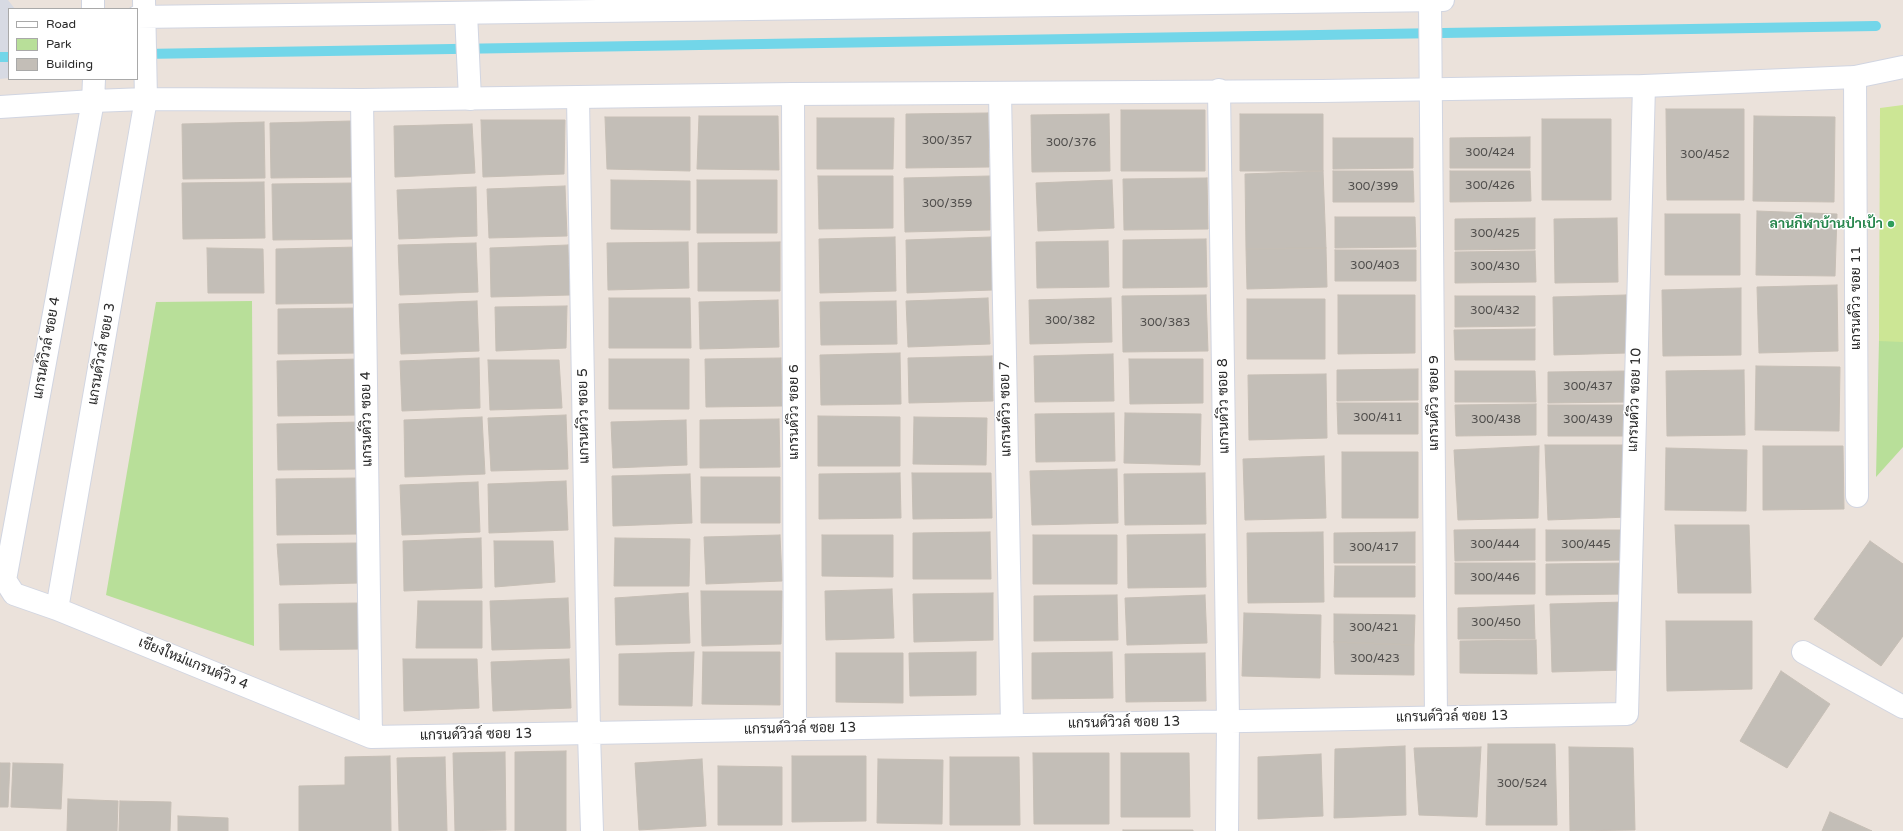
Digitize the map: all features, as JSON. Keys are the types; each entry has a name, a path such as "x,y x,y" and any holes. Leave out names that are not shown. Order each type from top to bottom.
{"street":[{"name":"แกรนด์วิว ซอย 9","path":"1430,0 1436,717"},
{"path":"142,16 374,7 466,13 584,6 1443,0"},
{"path":"466,13 470,99"},
{"name":"แกรนด์วิวล์ ซอย 3","path":"57,609 146,91 142,16"},
{"path":"0,107 94,88 362,100 1219,90 1431,90 1644,86 1855,77 1903,67"},
{"name":"แกรนด์วิว ซอย 11","path":"1855,77 1857,496"},
{"name":"แกรนด์วิว ซอย 10","path":"1627,714 1644,86"},
{"name":"แกรนด์วิวล์ ซอย 4","path":"14,594 5,580 94,88"},
{"name":"แกรนด์วิว ซอย 8","path":"1219,90 1228,721"},
{"name":"แกรนด์วิว ซอย 7","path":"1000,93 1012,725"},
{"name":"แกรนด์วิว ซอย 6","path":"793,94 795,729"},
{"name":"แกรนด์วิว ซอย 5","path":"578,98 588,733 592,831"},
{"name":"แกรนด์วิว ซอย 4","path":"362,100 371,737"},
{"name":"เชียงใหม่แกรนด์วิว 4","path":"14,594 57,609 371,737"},
{"path":"1803,652 1903,707"},
{"name":"แกรนด์วิวล์ ซอย 13","path":"371,737 1627,714"},
{"path":"1227,831 1228,721"}],"shaded area":[{"path":"0,0 8,0 14,8 8,8 8,78 0,79"}],"green space":[{"name":"ลานกีฬาบ้านป่าเป้า","path":"1903,105 1903,342 1879,341 1880,108"},
{"path":"252,301 254,646 106,595 156,302"},
{"path":"1879,340 1903,341 1903,447 1876,477"}],"building":[{"path":"1666,109 1744,109 1744,200 1667,200"},
{"path":"1121,110 1205,110 1205,171 1121,171"},
{"path":"988,113 989,167 906,168 906,114"},
{"path":"1109,114 1110,171 1032,172 1031,115"},
{"path":"1240,114 1323,114 1323,171 1240,171"},
{"path":"699,116 778,116 779,170 697,169"},
{"path":"1754,116 1835,117 1834,202 1753,201"},
{"path":"605,117 690,117 690,171 607,169"},
{"path":"817,118 894,118 893,169 817,169"},
{"path":"1542,119 1611,119 1611,200 1542,200"},
{"path":"481,120 565,120 564,174 483,177"},
{"path":"352,121 353,177 271,178 270,123"},
{"path":"264,122 265,178 183,179 182,124"},
{"path":"472,124 475,173 395,177 394,126"},
{"path":"1530,137 1530,168 1450,168 1450,138"},
{"path":"1333,138 1413,138 1413,168 1333,169"},
{"path":"1323,171 1326,248 1246,249 1245,174"},
{"path":"1333,171 1413,171 1414,202 1333,202"},
{"path":"1450,171 1530,171 1531,201 1450,202"},
{"path":"818,176 893,176 893,228 819,229"},
{"path":"990,176 990,230 905,232 904,178"},
{"path":"1207,178 1208,229 1124,230 1123,179"},
{"path":"611,180 690,181 690,230 611,229"},
{"path":"697,180 777,180 777,233 697,233"},
{"path":"1112,180 1114,228 1038,231 1036,183"},
{"path":"264,182 265,238 183,239 182,183"},
{"path":"355,183 355,239 273,240 272,184"},
{"path":"565,186 567,236 489,238 487,189"},
{"path":"476,187 477,236 399,239 397,190"},
{"path":"1757,211 1837,214 1835,276 1756,275"},
{"path":"1665,214 1740,214 1740,275 1665,275"},
{"path":"1335,217 1415,217 1416,247 1335,248"},
{"path":"1535,218 1535,249 1455,250 1455,219"},
{"path":"1617,218 1618,282 1555,283 1554,219"},
{"path":"895,237 896,291 820,293 819,239"},
{"path":"991,237 993,290 907,293 906,240"},
{"path":"1206,239 1207,287 1123,288 1123,240"},
{"path":"1108,241 1109,287 1037,288 1036,242"},
{"path":"688,242 689,288 608,290 607,243"},
{"path":"780,242 780,291 698,291 698,243"},
{"path":"476,243 478,292 400,295 398,245"},
{"path":"568,245 570,295 491,297 490,248"},
{"path":"358,247 359,303 276,304 276,249"},
{"path":"207,248 263,249 264,293 208,293"},
{"path":"1326,248 1327,287 1247,289 1246,249"},
{"path":"1335,250 1416,250 1416,281 1335,281"},
{"path":"1535,251 1536,282 1455,283 1455,252"},
{"path":"1837,285 1838,351 1759,353 1757,287"},
{"path":"1741,288 1741,355 1663,356 1662,290"},
{"path":"1206,295 1208,351 1123,352 1122,296"},
{"path":"1338,295 1415,295 1415,353 1338,354"},
{"path":"1626,295 1627,353 1554,355 1553,297"},
{"path":"1455,296 1535,296 1535,326 1455,327"},
{"path":"609,298 690,298 691,348 609,348"},
{"path":"988,298 990,344 908,347 906,301"},
{"path":"1111,298 1112,342 1030,344 1029,300"},
{"path":"1247,299 1325,299 1325,359 1247,359"},
{"path":"778,300 779,347 700,349 699,302"},
{"path":"477,301 479,351 401,354 399,304"},
{"path":"896,301 897,344 821,345 820,302"},
{"path":"567,306 566,348 496,351 495,307"},
{"path":"360,308 361,353 278,354 278,309"},
{"path":"1535,329 1535,360 1455,360 1454,330"},
{"path":"900,353 901,404 821,405 820,355"},
{"path":"1113,354 1114,401 1035,402 1034,356"},
{"path":"992,356 993,401 909,403 908,358"},
{"path":"479,358 480,408 402,411 400,361"},
{"path":"781,358 782,406 706,407 705,359"},
{"path":"360,359 360,415 278,416 277,361"},
{"path":"609,359 689,359 689,409 609,409"},
{"path":"1129,359 1203,359 1203,403 1130,404"},
{"path":"488,360 559,360 562,408 490,410"},
{"path":"1756,366 1840,367 1839,431 1755,430"},
{"path":"1418,369 1418,400 1337,401 1337,370"},
{"path":"1744,370 1745,435 1667,436 1666,371"},
{"path":"1455,371 1535,371 1536,402 1455,402"},
{"path":"1628,371 1629,402 1548,403 1548,372"},
{"path":"1326,374 1327,438 1249,440 1248,375"},
{"path":"1337,403 1418,403 1418,434 1338,434"},
{"path":"1536,404 1536,435 1456,436 1455,405"},
{"path":"1548,405 1628,405 1628,436 1548,436"},
{"path":"1114,413 1115,461 1036,462 1035,414"},
{"path":"1125,413 1201,414 1200,465 1124,463"},
{"path":"566,415 568,469 491,471 488,418"},
{"path":"818,416 900,417 900,466 818,466"},
{"path":"482,417 485,474 405,477 404,420"},
{"path":"914,417 987,418 986,465 913,464"},
{"path":"779,419 780,467 700,468 700,420"},
{"path":"686,420 687,465 613,468 611,422"},
{"path":"359,422 359,469 278,470 277,424"},
{"path":"1545,445 1630,445 1629,517 1548,520"},
{"path":"1539,446 1538,518 1458,520 1454,450"},
{"path":"1763,446 1843,446 1844,509 1763,510"},
{"path":"1666,448 1747,450 1746,511 1665,510"},
{"path":"1342,452 1418,452 1418,518 1342,518"},
{"path":"1324,456 1326,518 1245,520 1243,459"},
{"path":"1117,469 1118,523 1032,525 1030,471"},
{"path":"900,473 901,518 819,519 819,474"},
{"path":"912,473 991,473 992,518 913,519"},
{"path":"1205,473 1206,524 1125,525 1124,474"},
{"path":"690,474 692,523 613,526 612,476"},
{"path":"701,477 780,477 780,523 701,523"},
{"path":"359,478 359,534 277,535 276,479"},
{"path":"566,481 568,530 489,533 488,484"},
{"path":"478,482 480,532 402,535 400,485"},
{"path":"1675,525 1749,525 1751,593 1678,593"},
{"path":"1535,529 1535,560 1455,561 1454,530"},
{"path":"1546,530 1627,530 1627,560 1546,561"},
{"path":"990,532 991,579 913,579 913,533"},
{"path":"1323,532 1324,602 1248,603 1247,533"},
{"path":"1415,532 1415,563 1334,563 1334,533"},
{"path":"1205,534 1206,587 1128,588 1127,535"},
{"path":"780,535 782,581 706,584 704,537"},
{"path":"822,535 893,535 893,577 822,576"},
{"path":"1033,535 1117,535 1117,584 1033,584"},
{"path":"481,538 482,588 404,591 403,541"},
{"path":"615,538 690,539 689,586 614,586"},
{"path":"494,541 553,541 555,582 495,587"},
{"path":"1870,541 1903,564 1903,636 1881,666 1814,619"},
{"path":"359,543 360,583 280,585 277,544"},
{"path":"1455,563 1535,563 1535,594 1455,594"},
{"path":"1627,563 1627,594 1546,595 1546,564"},
{"path":"1335,566 1415,566 1415,597 1334,597"},
{"path":"892,589 894,638 826,640 825,591"},
{"path":"701,591 782,591 781,644 702,646"},
{"path":"688,593 690,643 616,645 615,598"},
{"path":"993,593 993,640 914,642 913,594"},
{"path":"1117,595 1118,640 1034,641 1034,596"},
{"path":"1205,595 1207,643 1127,645 1125,598"},
{"path":"568,598 570,648 492,650 490,601"},
{"path":"418,601 482,601 482,648 416,648"},
{"path":"1625,602 1623,670 1552,672 1550,604"},
{"path":"361,603 362,649 280,650 279,604"},
{"path":"1534,605 1535,639 1458,639 1458,608"},
{"path":"1244,613 1321,615 1320,678 1242,676"},
{"path":"1334,614 1415,615 1414,645 1334,642"},
{"path":"1666,621 1752,621 1752,689 1667,691"},
{"path":"1536,640 1537,674 1460,673 1460,641"},
{"path":"1334,642 1414,645 1414,675 1335,674"},
{"path":"694,652 692,706 619,705 619,654"},
{"path":"703,652 780,652 780,705 702,704"},
{"path":"976,652 976,695 910,696 909,653"},
{"path":"1112,652 1113,698 1032,699 1032,653"},
{"path":"836,653 903,653 903,703 836,702"},
{"path":"1205,653 1206,701 1126,702 1125,654"},
{"path":"403,659 477,659 479,708 404,711"},
{"path":"569,659 571,708 493,711 491,662"},
{"path":"1781,671 1830,704 1787,768 1740,741"},
{"path":"1488,744 1555,744 1557,825 1486,825"},
{"path":"1405,746 1406,815 1334,818 1335,749"},
{"path":"1481,747 1477,817 1419,815 1414,748"},
{"path":"1569,747 1633,748 1635,830 1570,831"},
{"path":"566,751 566,831 515,831 515,752"},
{"path":"505,752 506,830 455,831 453,753"},
{"path":"1033,753 1109,753 1109,824 1034,824"},
{"path":"1121,753 1189,753 1190,817 1121,817"},
{"path":"1321,754 1323,816 1258,819 1258,757"},
{"path":"390,756 391,831 299,831 299,786 345,785 345,757"},
{"path":"792,756 866,756 866,821 792,822"},
{"path":"445,757 447,831 399,831 397,758"},
{"path":"950,757 1019,757 1020,825 950,825"},
{"path":"702,759 706,826 639,830 635,763"},
{"path":"878,759 943,760 942,824 877,823"},
{"path":"0,763 10,763 8,807 0,807"},
{"path":"13,763 63,764 61,809 11,807"},
{"path":"718,766 782,767 782,825 718,825"},
{"path":"68,799 118,801 117,831 67,831"},
{"path":"120,801 171,802 170,831 119,831"},
{"path":"1830,812 1872,831 1822,831"},
{"path":"178,816 228,818 228,831 178,831"},
{"path":"1193,830 1193,831 1123,831"}],"waterway":[{"path":"142,54 1876,26"},
{"path":"0,57 8,57"}],"place":[{"name":"ลานกีฬาบ้านป่าเป้า","path":"1891,224"}]}
